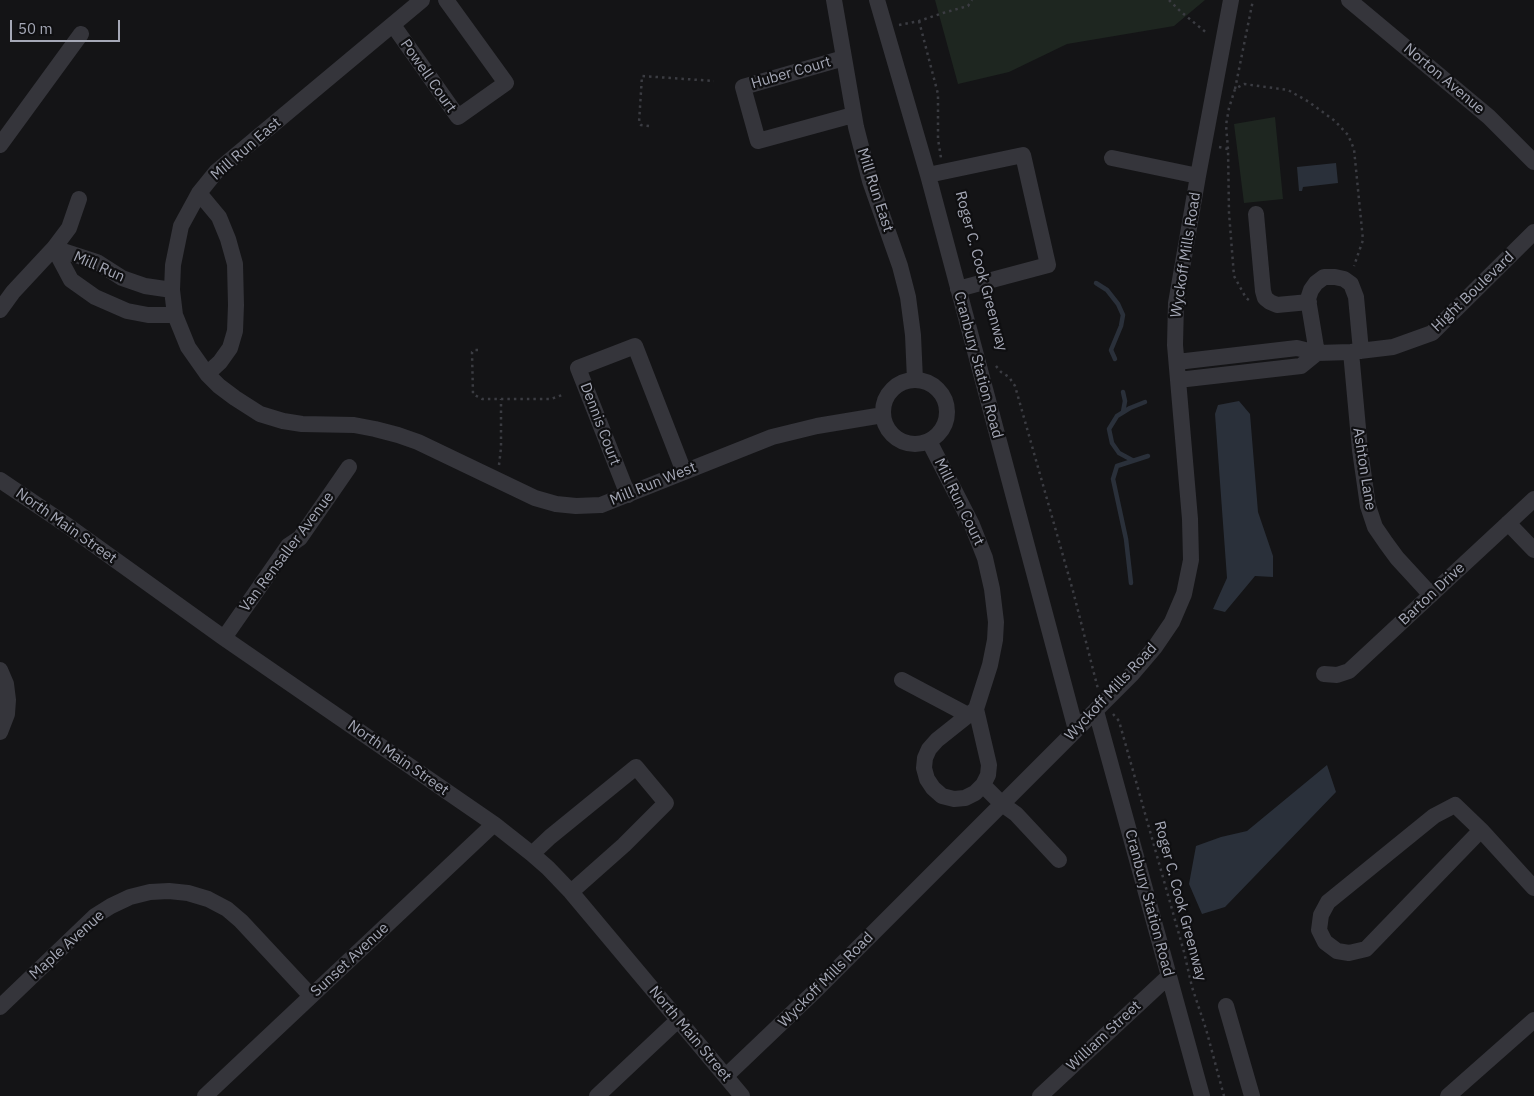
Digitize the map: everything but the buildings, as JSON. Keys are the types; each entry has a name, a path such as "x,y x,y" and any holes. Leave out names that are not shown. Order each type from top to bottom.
{"street":[{"name":"Mill Run East","path":"283,421 260,414 219,386 207,374 188,347 175,315 172,290 173,264 181,226 199,193 216,172 422,0"},
{"name":"Powell Court","path":"392,25 458,117 506,83 446,0"},
{"name":"Mill Run East","path":"834,0 854,115 870,181 900,266 908,297 913,335 915,380"},
{"name":"Cranbury Station Road","path":"877,0 936,174 958,290 1076,730"},
{"name":"Wyckoff Mills Road","path":"726,1076 807,1000 1132,674 1155,647 1172,622 1184,594 1191,560 1190,519 1175,332 1176,303 1231,0"},
{"name":"Norton Avenue","path":"1349,0 1489,117 1534,162"},
{"path":"0,145 81,34"},
{"name":"Huber Court","path":"844,58 743,87 758,142 854,115"},
{"path":"936,174 1024,155 1048,265 958,290"},
{"path":"1112,158 1198,176"},
{"path":"199,193 219,217 235,264 235,331 230,348 220,362 207,374"},
{"path":"0,310 6,297 54,248 69,228 79,199"},
{"path":"1178,380 1301,366 1317,353 1308,302 1277,305 1265,298 1256,214"},
{"name":"Hight Boulevard","path":"1177,362 1297,348 1317,353 1393,347 1432,333 1534,232"},
{"name":"Mill Run","path":"54,248 96,262 122,278 145,286 172,290"},
{"name":"Mill Run","path":"54,248 72,280 95,297 126,310 148,315 175,315"},
{"name":"Ashton Lane","path":"1308,302 1310,290 1324,277 1344,279 1351,284 1356,297 1360,450 1368,506 1375,527 1386,543 1431,595"},
{"name":"Dennis Court","path":"628,495 578,368 635,346 684,472"},
{"path":"1238,355 1240,373"},
{"path":"915,380 925,382 940,392 945,400 947,410 947,419 937,436 929,442 921,444 903,442 896,438 889,432 883,415 884,404 888,395 905,382 915,380"},
{"name":"Mill Run West","path":"283,421 375,429 418,442 536,498 556,504 576,506 601,505 772,437 817,426 883,415"},
{"name":"Mill Run Court","path":"929,442 972,524 985,558 992,589 996,622 995,640 990,665 972,712"},
{"name":"Van Rensaller Avenue","path":"224,638 288,546 300,538 349,467"},
{"name":"North Main Street","path":"0,480 68,526 224,638 494,824 532,854 571,892 742,1096"},
{"name":"Barton Drive","path":"1324,674 1337,675 1348,671 1534,499"},
{"path":"1508,523 1534,550"},
{"path":"0,670 6,684 8,700 7,714 0,732"},
{"path":"902,680 972,712 989,765 988,775 983,785 975,793 965,798 954,799 942,796 927,779 924,768 925,758 929,749 937,740 972,712"},
{"name":"Cranbury Station Road","path":"1096,710 1202,1096"},
{"path":"532,854 636,767 666,803 624,845 571,892"},
{"path":"983,785 1002,804 1016,814 1059,860"},
{"path":"1481,830 1366,949 1349,953 1337,951 1325,942 1319,930 1321,915 1328,902 1434,816 1455,805 1481,830 1534,888"},
{"name":"Sunset Avenue","path":"205,1096 494,824"},
{"name":"Maple Avenue","path":"0,1007 95,916 130,897 150,892 169,891 202,897 227,909 241,921 311,996"},
{"name":"William Street","path":"1040,1096 1169,976"},
{"path":"1226,1006 1252,1096"},
{"path":"597,1096 678,1020"},
{"path":"1448,1096 1534,1020"}],"path":[{"path":"885,28 920,21 968,6 972,0"},
{"path":"1170,0 1211,38"},
{"path":"1228,149 1226,125 1229,108 1236,89 1253,0"},
{"name":"Roger C. Cook Greenway","path":"920,21 938,94 936,174"},
{"path":"649,126 641,125 640,123 642,76 714,81"},
{"path":"1236,89 1244,84 1288,90 1309,102 1335,121 1348,135 1354,149 1363,240 1353,269"},
{"path":"478,350 472,352 473,394 482,399 550,399 564,394"},
{"name":"Roger C. Cook Greenway","path":"993,364 1009,377 1015,386 1098,690"},
{"path":"494,478 501,454 501,400"},
{"name":"Roger C. Cook Greenway","path":"1113,714 1120,721 1192,987 1206,1029 1224,1096"}],"shaded area":[{"path":"935,0 1205,0 1174,26 1067,44 1009,72 958,84"},
{"path":"1275,117 1283,199 1244,203 1234,124"},
{"path":"1336,163 1338,183 1303,187 1302,191 1299,191 1297,167"},
{"path":"1239,401 1250,414 1258,512 1273,556 1273,577 1255,576 1225,612 1213,609 1227,578 1215,414 1218,405"},
{"path":"1327,765 1336,792 1225,907 1202,914 1189,884 1196,846 1221,837 1247,831"}],"waterway":[{"path":"1096,283 1107,290 1118,304 1123,315 1121,326 1111,350 1115,359"},
{"path":"1123,392 1125,401 1123,412"},
{"path":"1132,460 1119,453 1112,443 1109,429 1117,416 1145,402"},
{"path":"1131,583 1126,539 1113,479 1117,466 1148,456"}]}
